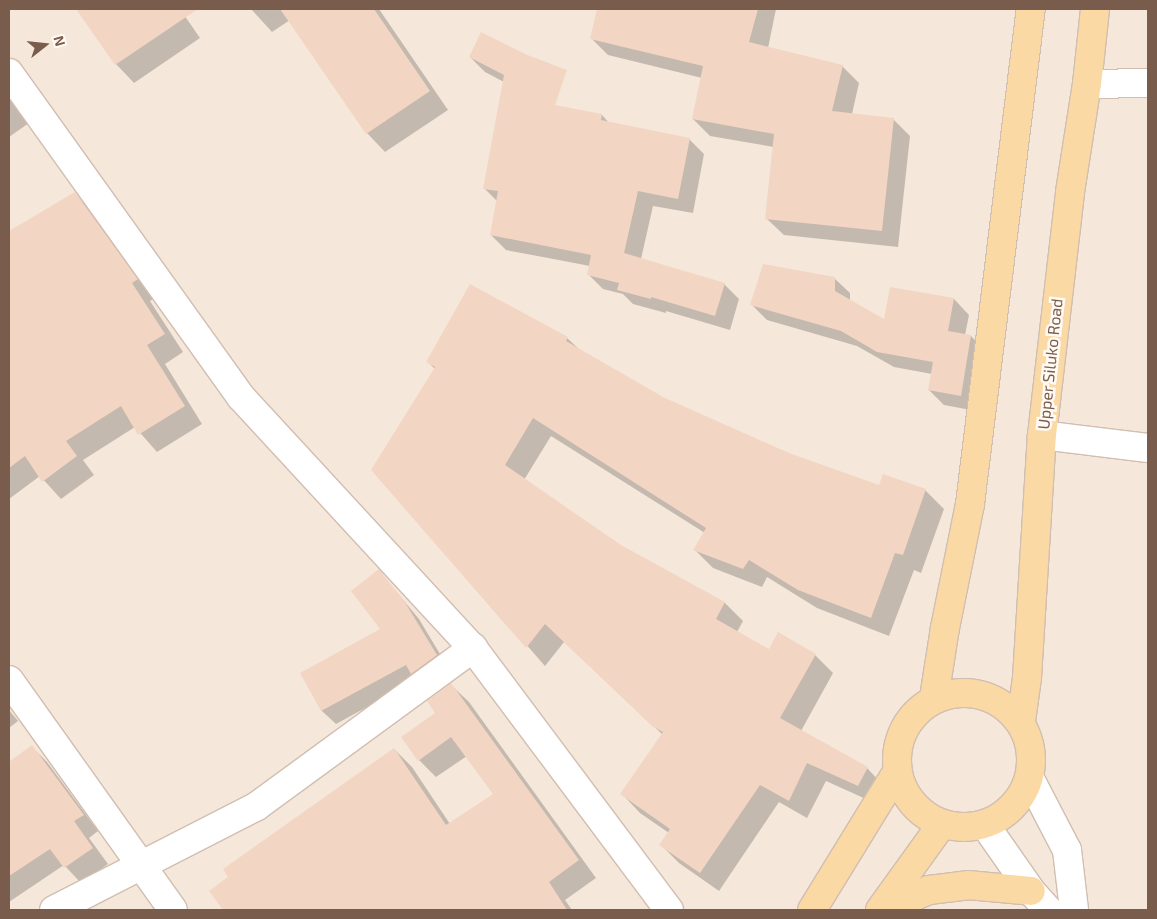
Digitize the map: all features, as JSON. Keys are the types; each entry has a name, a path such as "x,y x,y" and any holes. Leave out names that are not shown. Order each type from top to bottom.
{"main road":[{"path":"934,698 945,628 974,478 1031,9"},
{"name":"Upper Siluko Road","path":"1021,721 1027,678 1042,435 1070,192 1087,84 1094,9"},
{"path":"982,693 1021,721 1032,749 1030,780 1014,807 985,825 964,828 942,824 913,804 897,772 898,743 911,716 934,698 982,693"},
{"path":"812,910 897,772"},
{"path":"880,910 942,824"},
{"path":"884,910 929,890 968,885 1039,901"}],"street":[{"path":"9,72 241,398 473,648 669,910"},
{"path":"1087,84 1148,83"},
{"path":"1042,435 1148,448"},
{"path":"54,910 257,806 473,648"},
{"path":"9,680 173,910"},
{"path":"1030,780 1067,850 1074,910"},
{"path":"985,825 1039,901"}],"shaded area":[{"path":"9,9 1148,9 1148,910 9,910"}],"building":[{"path":"76,9 198,9 115,65"},
{"path":"280,9 374,9 430,91 366,134"},
{"path":"597,9 758,9 749,42 843,65 832,111 894,118 882,231 765,219 774,134 692,119 703,66 590,39"},
{"path":"481,32 525,54 567,70 555,105 602,114 601,120 690,138 678,199 638,191 624,253 725,283 715,316 651,297 651,299 617,290 619,283 587,275 591,255 490,235 498,191 483,189 504,75 469,57"},
{"path":"75,192 138,279 132,283 165,334 147,345 185,406 138,435 121,406 66,441 77,456 42,482 25,456 9,468 9,231"},
{"path":"763,264 835,277 835,291 884,319 890,287 954,298 948,331 971,335 961,396 928,390 933,362 877,352 841,331 750,305"},
{"path":"470,284 568,337 566,341 663,397 789,453 879,485 883,474 926,489 903,555 895,553 871,618 798,590 749,560 743,569 693,550 706,528 533,418 505,465 621,545 725,602 716,619 769,649 778,632 816,654 780,718 868,767 858,786 807,763 789,801 760,785 700,873 659,845 670,829 620,794 663,732 652,726 545,624 526,648 371,470 435,367 426,362"},
{"path":"379,569 406,604 437,655 411,674 406,665 321,711 300,673 380,629 351,591"},
{"path":"451,683 579,860 549,882 567,910 223,910 209,891 228,877 223,869 394,748 446,825 493,794 451,737 418,761 401,737 435,713 427,701"},
{"path":"32,745 84,815 74,821 93,848 64,868 50,849 9,876 9,762"}]}
